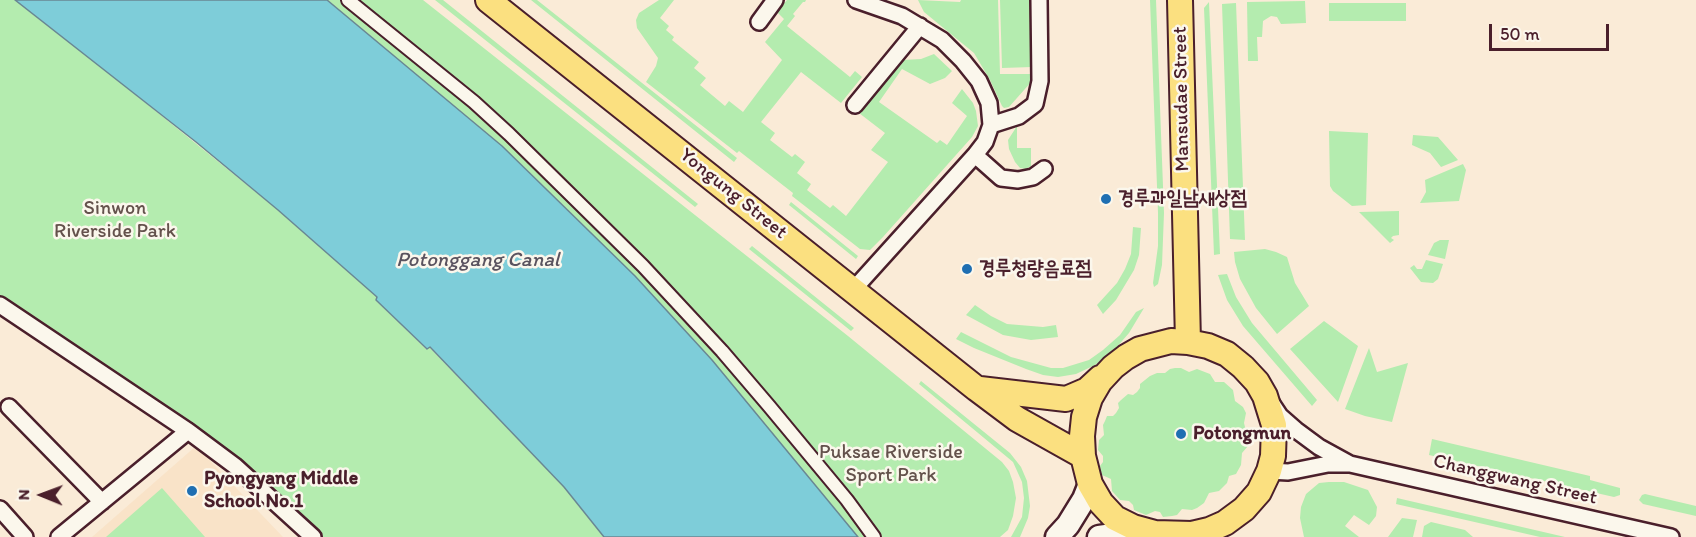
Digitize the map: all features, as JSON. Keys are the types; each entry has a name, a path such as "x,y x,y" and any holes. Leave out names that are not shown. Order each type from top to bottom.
{"main road":[{"name":"Yongung Street","path":"488,0 977,389 1017,419 1083,456"},
{"name":"Mansudae Street","path":"1180,0 1188,342"},
{"path":"977,389 1066,399 1087,390 1126,357 1148,346 1171,341 1208,346 1227,354 1257,382 1268,403 1274,425 1273,456 1259,492 1244,509 1234,530 1209,530 1192,534 1127,532 1099,537"},
{"path":"1113,367 1100,381 1087,408 1082,436 1083,456 1090,484 1101,503 1115,518 1133,527 1155,533"},
{"path":"1057,537 1068,525 1084,499 1090,484"}],"street":[{"path":"348,0 474,102 643,266 715,343 769,406 867,524 874,537"},
{"path":"759,22 775,0"},
{"path":"853,290 975,155 985,142 991,125 988,103 979,81 942,40 902,16 856,0"},
{"path":"902,16 904,0"},
{"path":"991,125 1019,116 1035,104 1040,81 1039,0"},
{"path":"855,105 920,26"},
{"path":"975,155 1001,178 1018,180 1033,177 1044,170"},
{"path":"0,305 189,431 236,466 313,537"},
{"name":"Changgwang Street","path":"1257,382 1280,416 1319,447 1350,464"},
{"path":"9,407 102,502"},
{"path":"59,537 189,431"},
{"name":"Changgwang Street","path":"1269,471 1288,472 1328,464 1350,464 1671,537"},
{"path":"0,509 25,537"}],"shaded area":[{"name":"Pyongyang Middle School No.1","path":"196,446 283,537 92,537"}],"green space":[{"name":"Sinwon Riverside Park","path":"0,0 15,0 100,66 278,210 377,297 376,300 426,349 429,347 564,487 604,537 323,537 192,429 0,297"},
{"name":"Puksae Riverside Sport Park","path":"327,0 423,0 848,336 1002,462 1009,471 1016,498 1008,530 1000,537 858,537 712,360 635,276 502,146"},
{"path":"435,0 443,0 698,204 695,207"},
{"path":"531,0 537,0 737,158 734,162"},
{"path":"659,0 674,0 660,18 669,26 666,30 674,37 672,40 699,62 694,68 706,78 700,85 725,106 729,101 743,112 782,60 765,42 784,19 777,12 787,0 806,0 793,14 795,16 787,26 850,77 855,71 862,77 841,103 801,72 761,122 775,133 770,140 792,157 795,154 805,162 797,173 811,184 807,190 830,208 833,205 846,216 888,162 871,150 885,133 859,113 903,60 921,59 934,54 952,71 945,78 930,84 902,69 879,102 937,143 940,140 947,145 967,116 952,103 962,89 973,103 978,126 972,137 883,237 870,250 860,249 792,196 793,193 739,151 737,153 646,82 658,58 637,28 636,20 639,13"},
{"path":"918,0 960,2 961,0 998,0 1000,74 1030,74 1032,78 1032,81 1009,107 1002,106 974,53 924,12"},
{"path":"1000,0 1030,0 1032,67 1002,68"},
{"path":"1150,0 1156,0 1164,213 1162,265 1158,284 1154,287 1158,213"},
{"path":"1305,1 1306,23 1281,24 1277,17 1271,16 1263,21 1262,37 1257,37 1258,61 1248,61 1247,2"},
{"path":"1209,2 1220,254 1214,255 1204,8"},
{"path":"1236,3 1245,240 1230,239 1222,4"},
{"path":"1329,3 1406,3 1406,21 1329,21"},
{"path":"1017,126 1017,148 1031,148 1031,166 1026,169 1020,168 1009,149 1008,140"},
{"path":"1329,131 1368,133 1366,205 1352,206 1330,186"},
{"path":"1413,135 1438,137 1458,160 1441,167 1430,153 1412,145"},
{"path":"1463,164 1466,170 1459,201 1420,203 1426,192 1425,180"},
{"path":"791,202 858,256 856,259 789,205"},
{"path":"1399,211 1399,235 1393,236 1391,238 1394,240 1390,243 1359,212"},
{"path":"1133,227 1141,228 1139,255 1134,270 1116,300 1103,314 1097,305 1117,283 1125,269 1131,254"},
{"path":"1449,240 1445,259 1428,255 1434,243"},
{"path":"752,246 854,328 851,331 749,249"},
{"path":"1265,249 1287,257 1295,283 1309,306 1277,334 1256,308 1240,279 1235,262 1234,252"},
{"path":"1426,260 1443,264 1438,279 1433,283 1421,282 1410,268 1414,265 1417,269 1422,269"},
{"path":"1227,274 1236,297 1252,323 1317,400 1312,406 1243,326 1227,300 1218,275"},
{"path":"975,305 1007,324 1043,327 1056,325 1058,337 1031,340 1003,335 966,315"},
{"path":"1144,308 1129,333 1116,348 1095,365 1076,374 1058,377 1026,369 956,339 961,332 1011,357 1051,368 1063,368 1089,360 1103,350 1120,335 1136,312"},
{"path":"1324,321 1358,346 1338,402 1290,349"},
{"path":"1369,348 1377,372 1408,363 1392,422 1345,409"},
{"path":"1175,368 1189,372 1197,369 1210,374 1215,382 1224,382 1233,390 1235,401 1243,407 1246,413 1244,423 1249,434 1248,446 1242,453 1241,465 1236,474 1229,476 1227,483 1219,491 1209,493 1204,503 1197,508 1182,509 1177,515 1172,516 1163,517 1160,512 1155,511 1146,515 1134,510 1129,501 1120,500 1112,491 1111,479 1102,475 1100,466 1103,456 1098,450 1099,440 1104,435 1103,425 1107,416 1113,416 1116,413 1121,400 1128,394 1133,395 1137,392 1140,384 1150,376"},
{"path":"921,381 1010,453 1021,467 1027,481 1030,506 1020,537 1011,537 1022,517 1024,498 1022,482 1013,462 919,384"},
{"path":"1432,439 1590,476 1590,480 1620,488 1620,495 1614,497 1429,455"},
{"path":"1344,482 1368,490 1377,507 1376,516 1369,525 1354,515 1345,526 1359,537 1304,537 1300,518 1306,494 1319,483"},
{"path":"162,488 205,537 106,537"},
{"path":"1645,494 1696,506 1696,516 1643,504 1639,500"},
{"path":"1397,498 1565,537 1540,537 1396,504"},
{"path":"1402,518 1417,520 1413,537 1388,537"},
{"path":"1431,522 1465,530 1473,537 1422,537 1424,526"}],"water":[{"name":"Potonggang Canal","path":"15,0 327,0 502,146 635,276 712,360 858,537 604,537 564,487 430,347 427,349 376,300 377,297 196,142"}],"place":[{"name":"경루과일남새상점","path":"1106,199"},
{"name":"경루청량음료점","path":"967,269"},
{"name":"Potongmun","path":"1181,434"},
{"name":"Pyongyang Middle School No.1","path":"192,491"}]}
